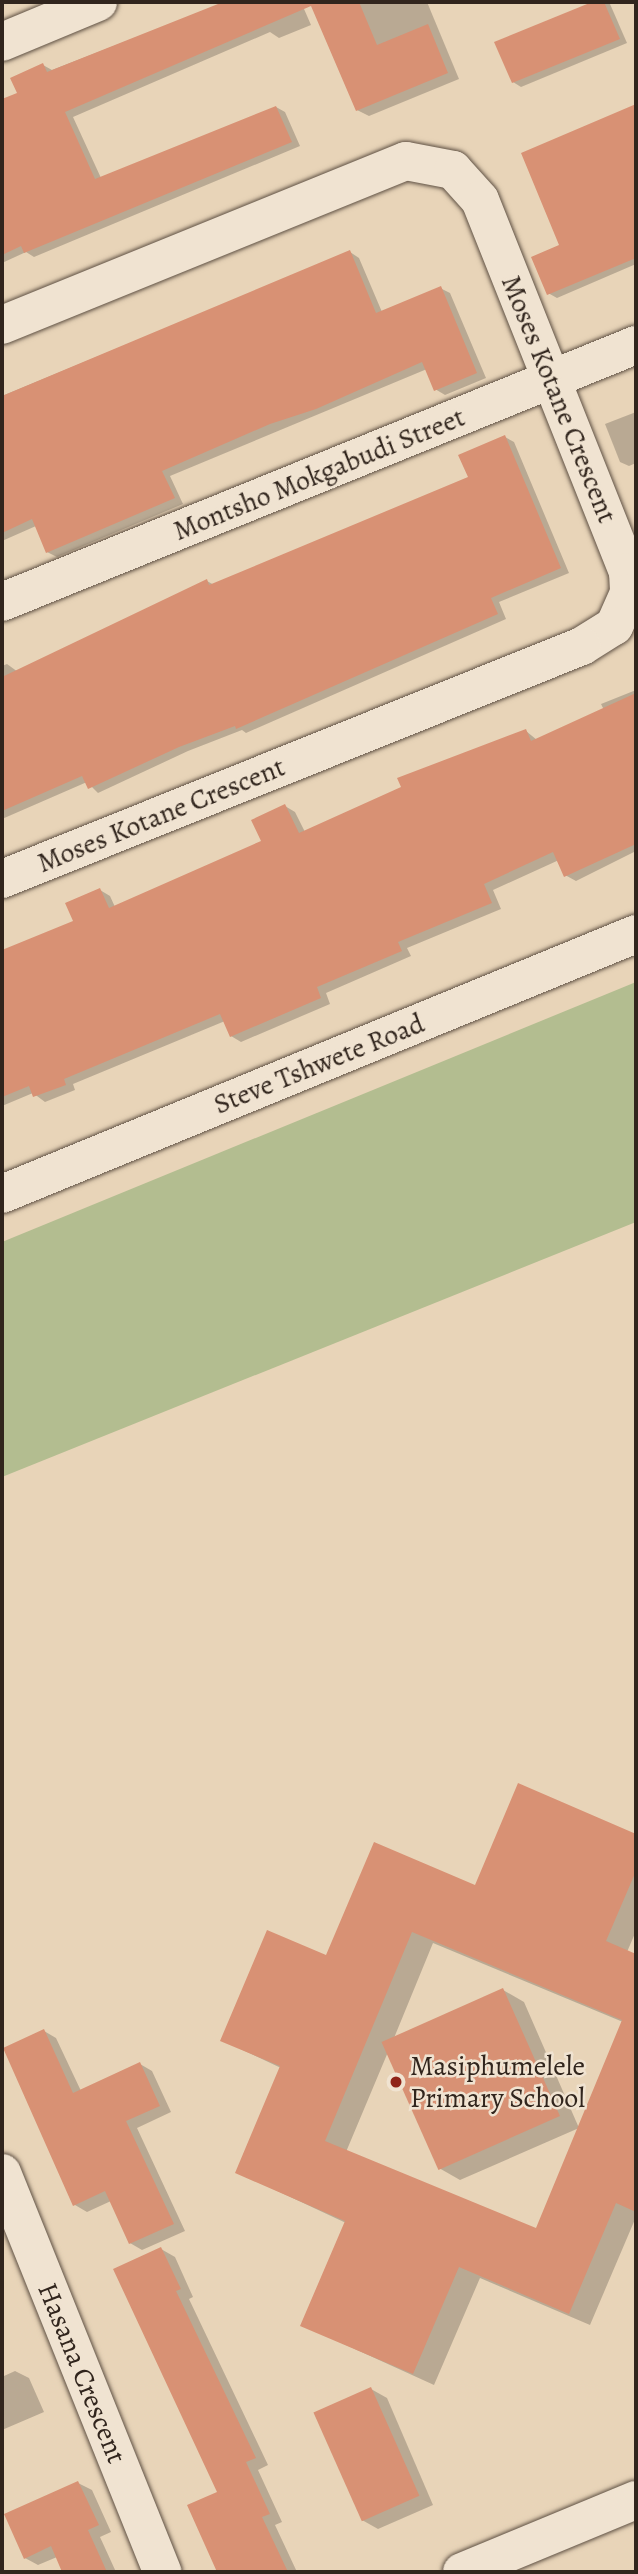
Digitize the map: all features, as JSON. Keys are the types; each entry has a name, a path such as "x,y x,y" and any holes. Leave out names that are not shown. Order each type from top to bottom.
{"street":[{"path":"2,42 98,2"},
{"name":"Moses Kotane Crescent","path":"2,325 406,161 422,161 453,170 480,200 628,572 629,593 614,626 582,646 2,879"},
{"name":"Montsho Mokgabudi Street","path":"2,602 636,345"},
{"name":"Steve Tshwete Road","path":"2,1194 636,934"},
{"name":"Hasana Crescent","path":"2,2173 162,2572"},
{"path":"462,2572 636,2500"}],"green space":[{"path":"636,982 636,1222 2,1477 2,1242"}],"building":[{"path":"223,2 359,2 377,45 428,24 448,73 356,111 311,6 65,112 95,179 276,106 292,142 24,253 21,246 2,255 2,99 17,93 10,78 43,63 47,72"},
{"path":"592,2 604,2 620,39 512,83 494,42"},
{"path":"636,104 636,258 547,295 531,257 559,245 521,153"},
{"path":"350,250 376,313 441,286 477,373 434,391 422,362 316,409 270,424 162,471 175,498 46,553 32,519 2,533 2,396"},
{"path":"505,435 561,568 491,598 498,614 236,729 235,726 179,747 88,789 82,776 2,811 2,677 207,579 209,585 468,477 458,455"},
{"path":"636,693 636,844 564,877 553,852 484,884 492,903 398,942 402,951 317,987 321,998 230,1037 220,1014 64,1079 66,1085 33,1097 29,1086 2,1097 2,950 73,921 65,903 100,888 109,908 261,841 251,820 285,804 299,833 401,787 397,778 526,729 531,741"},
{"path":"518,1783 636,1834 636,1871 606,1941 636,1954 636,2212 616,2203 569,2314 459,2267 413,2374 300,2326 345,2221 235,2173 280,2066 220,2041 267,1930 326,1955 374,1842 475,1885","holes":["412,1932 622,2020 536,2228 325,2141"]},
{"path":"503,1988 560,2116 438,2170 381,2042"},
{"path":"44,2029 73,2093 140,2062 160,2106 126,2121 174,2224 129,2244 105,2191 73,2206 3,2048"},
{"path":"161,2247 181,2289 176,2291 256,2458 246,2462 270,2514 262,2517 288,2572 217,2572 187,2505 217,2492 113,2269"},
{"path":"371,2387 419,2496 362,2521 313,2413"},
{"path":"78,2481 99,2525 88,2530 107,2572 62,2572 51,2546 24,2559 4,2514"}],"place":[{"name":"Masiphumelele Primary School","path":"396,2082"}]}
